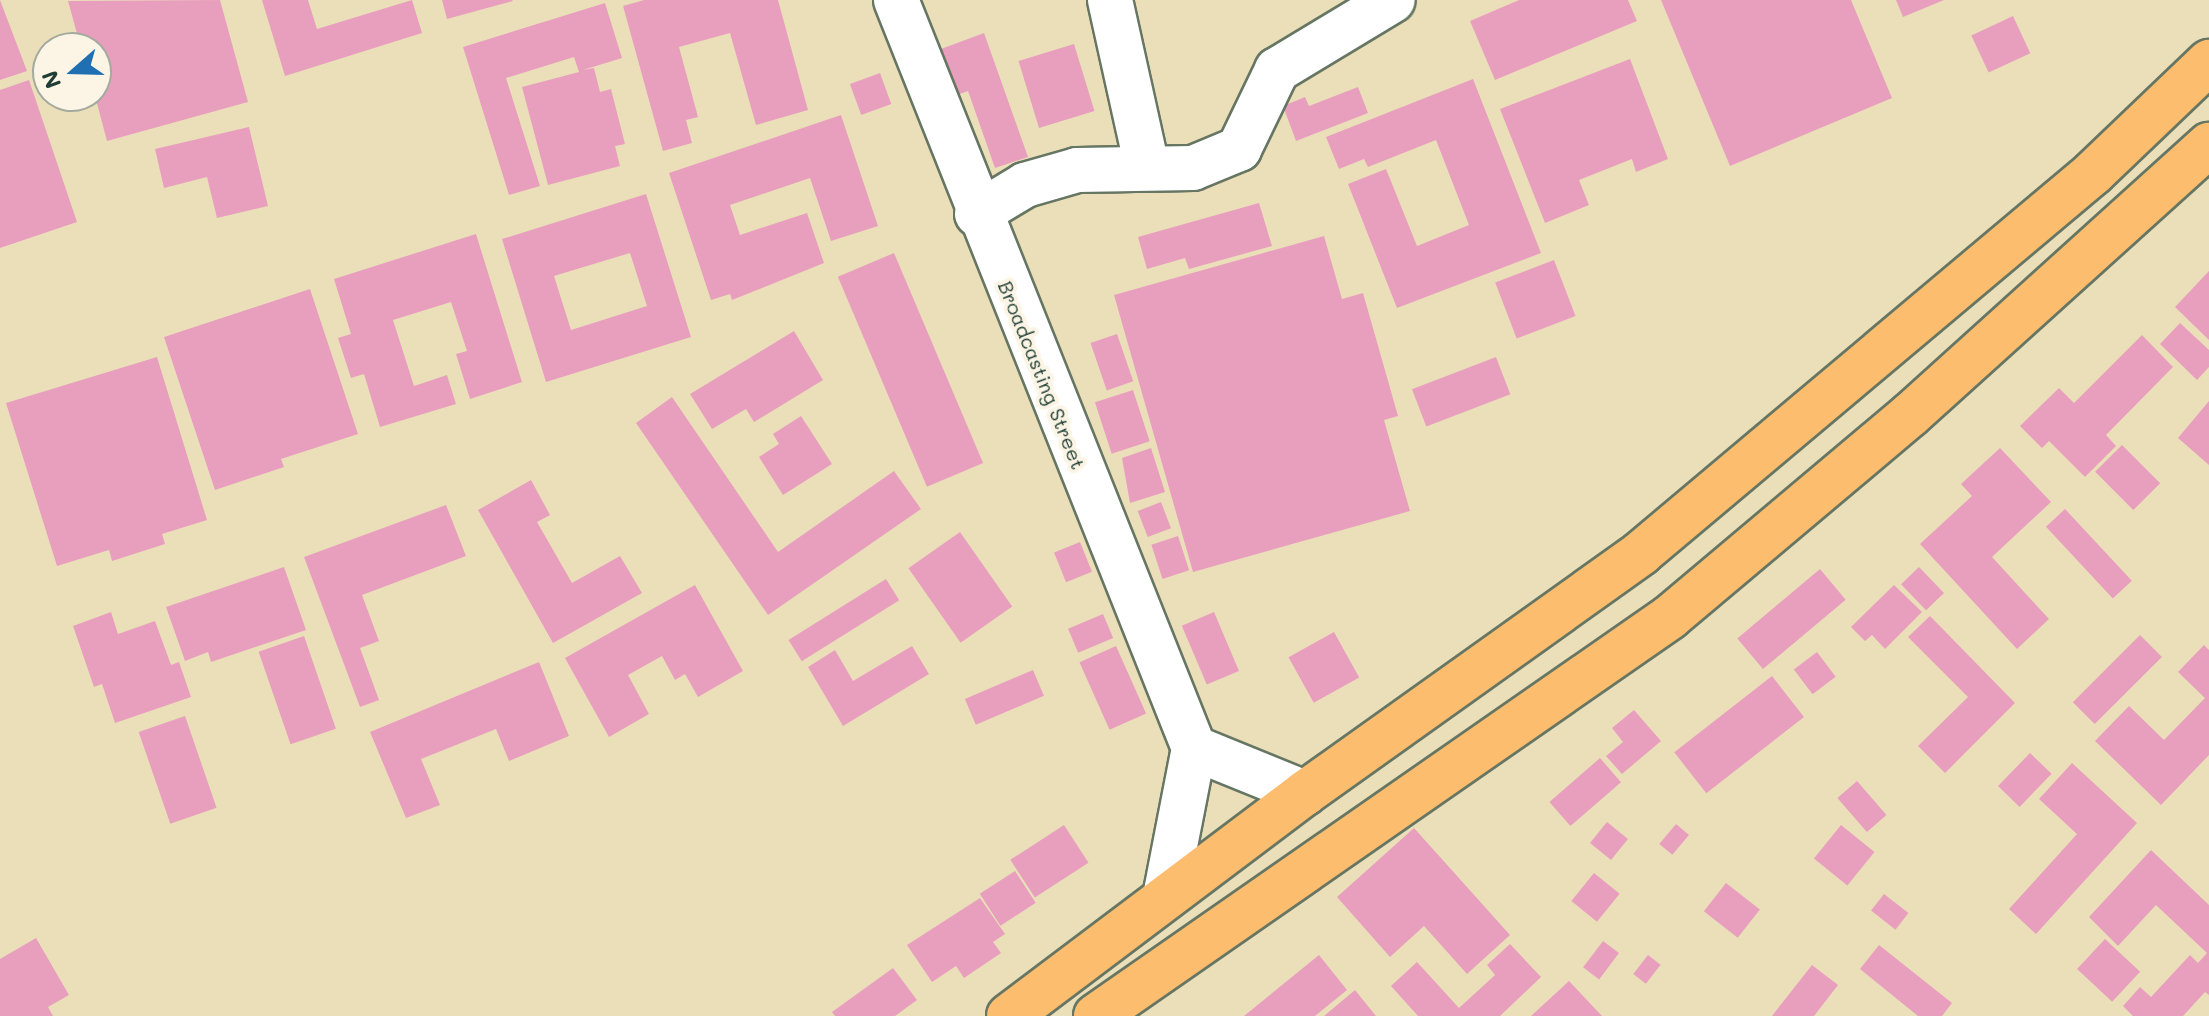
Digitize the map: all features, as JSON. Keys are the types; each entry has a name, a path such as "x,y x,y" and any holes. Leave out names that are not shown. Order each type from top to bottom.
{"highway":[{"path":"1009,1016 1305,793 1641,553 2093,173 2209,62"},
{"path":"1096,1016 1670,617 1910,415 2209,145"}],"street":[{"name":"Broadcasting Street","path":"896,0 977,214 1194,748"},
{"path":"1110,0 1147,167"},
{"path":"977,214 1025,185 1077,170 1193,168 1239,149 1277,70 1393,0"},
{"path":"1165,897 1194,748 1305,793"}],"building":[{"path":"0,0 27,71 0,80"},
{"path":"220,0 248,102 107,141 99,112 112,112 112,32 77,32 68,1"},
{"path":"262,0 308,0 317,29 412,0 422,33 285,76"},
{"path":"442,0 512,0 513,1 447,19"},
{"path":"644,0 778,0 808,110 756,125 730,33 679,47 698,117 686,120 692,143 663,151 623,6"},
{"path":"1519,0 1628,0 1637,21 1495,80 1470,21"},
{"path":"1661,0 1851,0 1892,98 1730,166"},
{"path":"1896,0 1944,0 1903,17"},
{"path":"605,3 622,58 583,70 594,68 600,92 611,89 625,144 615,146 620,166 548,185 522,87 579,72 574,57 506,78 540,186 509,195 463,47"},
{"path":"2013,16 2030,53 1989,73 1971,35"},
{"path":"984,33 1028,157 995,168 968,91 957,95 941,49"},
{"path":"1074,44 1094,111 1039,128 1019,61"},
{"path":"1630,59 1668,159 1636,172 1632,159 1579,180 1589,205 1545,223 1500,109"},
{"path":"880,73 891,104 861,115 850,84"},
{"path":"1473,79 1541,253 1397,308 1348,184 1386,169 1417,246 1469,225 1436,140 1368,167 1364,159 1339,169 1326,137"},
{"path":"29,80 32,112 40,112 77,222 0,248 0,90"},
{"path":"1358,87 1368,113 1296,141 1283,106 1305,97 1309,106"},
{"path":"841,115 878,226 831,241 810,178 730,205 740,235 807,213 824,263 732,300 730,294 711,300 669,173"},
{"path":"249,127 268,206 217,218 207,177 164,188 155,149"},
{"path":"646,194 691,337 546,382 502,239","holes":["630,253 647,306 571,330 554,276"]},
{"path":"1259,203 1272,246 1189,269 1185,258 1147,269 1138,237"},
{"path":"476,234 522,382 470,399 456,354 467,351 451,302 393,320 414,386 447,375 456,404 380,427 364,374 351,378 338,338 351,334 334,279"},
{"path":"1324,236 1342,299 1363,293 1398,416 1384,420 1410,511 1193,572 1114,295"},
{"path":"894,253 983,463 927,487 838,277"},
{"path":"1554,260 1576,316 1517,339 1495,283"},
{"path":"2209,271 2209,340 2175,307"},
{"path":"310,289 358,434 281,459 284,467 215,490 164,337"},
{"path":"2180,323 2209,350 2209,367 2197,380 2160,344"},
{"path":"794,331 823,380 754,422 746,409 712,429 690,394"},
{"path":"1117,334 1133,381 1107,390 1091,343"},
{"path":"2142,335 2173,367 2106,435 2116,446 2085,477 2049,441 2042,448 2020,426 2059,388 2074,403"},
{"path":"157,357 207,520 162,534 165,544 112,561 109,550 57,566 6,403"},
{"path":"1496,357 1510,394 1426,427 1412,389"},
{"path":"1133,390 1150,441 1112,454 1095,402"},
{"path":"672,397 778,552 894,471 921,509 768,615 636,423"},
{"path":"2209,401 2209,465 2178,438"},
{"path":"801,416 832,464 783,495 759,457 779,444 773,434"},
{"path":"2122,445 2160,483 2133,510 2095,472"},
{"path":"1151,448 1165,492 1130,503 1122,458"},
{"path":"2000,448 2051,502 1992,557 2049,619 2017,649 1920,544 1972,496 1961,484"},
{"path":"531,480 550,515 537,522 572,583 620,556 642,593 553,643 478,510"},
{"path":"1161,502 1171,528 1148,537 1138,511"},
{"path":"446,505 466,556 362,595 379,641 360,648 379,700 360,707 304,557"},
{"path":"2065,509 2132,581 2113,598 2046,527"},
{"path":"960,532 1012,607 961,643 908,568"},
{"path":"1178,536 1189,570 1162,579 1151,545"},
{"path":"1080,542 1092,572 1066,582 1054,552"},
{"path":"284,567 306,630 211,662 208,652 185,661 166,607"},
{"path":"1919,567 1944,593 1926,610 1901,584"},
{"path":"1820,569 1846,600 1763,669 1737,638"},
{"path":"886,579 899,600 802,661 788,640"},
{"path":"695,585 743,671 698,697 685,674 675,680 662,656 628,675 649,714 609,737 565,658"},
{"path":"1894,585 1922,612 1885,649 1872,635 1865,641 1851,627"},
{"path":"111,612 118,634 155,621 171,665 179,662 191,697 115,723 102,684 94,687 73,626"},
{"path":"1214,612 1239,671 1207,685 1182,626"},
{"path":"1103,614 1113,638 1078,653 1068,629"},
{"path":"1930,616 2015,703 1945,773 1918,746 1968,697 1908,637"},
{"path":"1334,632 1359,677 1314,703 1289,657"},
{"path":"2140,635 2162,657 2095,724 2073,702"},
{"path":"304,636 336,729 291,744 259,652"},
{"path":"2204,645 2209,650 2209,755 2161,805 2095,741 2129,706 2164,740 2205,698 2178,672"},
{"path":"912,646 929,674 843,726 808,667 835,650 853,681"},
{"path":"1116,646 1146,714 1110,730 1079,662"},
{"path":"1817,652 1836,677 1812,694 1794,669"},
{"path":"539,662 569,736 509,761 496,729 421,759 440,805 406,818 370,732"},
{"path":"1033,670 1044,696 976,725 965,699"},
{"path":"1772,676 1804,717 1706,793 1674,752"},
{"path":"1634,710 1661,741 1622,774 1606,756 1623,742 1612,728"},
{"path":"185,716 217,808 170,824 139,732"},
{"path":"2030,753 2052,774 2020,807 1998,786"},
{"path":"1600,758 1621,782 1570,826 1549,802"},
{"path":"2072,763 2137,823 2036,934 2009,909 2077,834 2039,799"},
{"path":"1857,781 1887,815 1867,832 1837,798"},
{"path":"1607,822 1628,839 1611,860 1590,843"},
{"path":"1676,824 1689,835 1672,855 1659,844"},
{"path":"1064,825 1089,863 1035,898 1010,860"},
{"path":"1841,825 1874,852 1847,885 1814,858"},
{"path":"1414,828 1510,935 1467,974 1424,926 1390,957 1337,897"},
{"path":"2151,850 2209,905 2209,995 2205,992 2183,1016 2133,1016 2123,1006 2140,987 2151,997 2190,955 2198,963 2207,953 2156,905 2118,946 2089,917"},
{"path":"1015,871 1036,903 1000,926 980,894"},
{"path":"1594,873 1620,894 1597,922 1571,901"},
{"path":"1726,883 1760,909 1738,938 1704,911"},
{"path":"1884,894 1908,913 1895,930 1871,911"},
{"path":"980,898 1005,934 993,942 1001,953 964,978 956,966 932,982 907,945"},
{"path":"36,938 69,995 48,1007 53,1016 0,1016 0,959"},
{"path":"2105,939 2140,972 2112,1002 2077,969"},
{"path":"1603,941 1619,953 1599,979 1583,967"},
{"path":"1510,944 1541,977 1500,1016 1418,1016 1391,986 1417,962 1459,1008 1495,975 1487,965"},
{"path":"1879,945 1952,1003 1942,1016 1918,1016 1860,969"},
{"path":"1319,955 1347,990 1315,1016 1244,1016"},
{"path":"1648,955 1661,965 1646,984 1633,974"},
{"path":"1812,965 1838,985 1814,1016 1772,1016"},
{"path":"893,968 917,1000 895,1016 835,1016 832,1012"},
{"path":"1569,981 1602,1016 1531,1016"},
{"path":"1355,990 1376,1016 1324,1016"}]}
